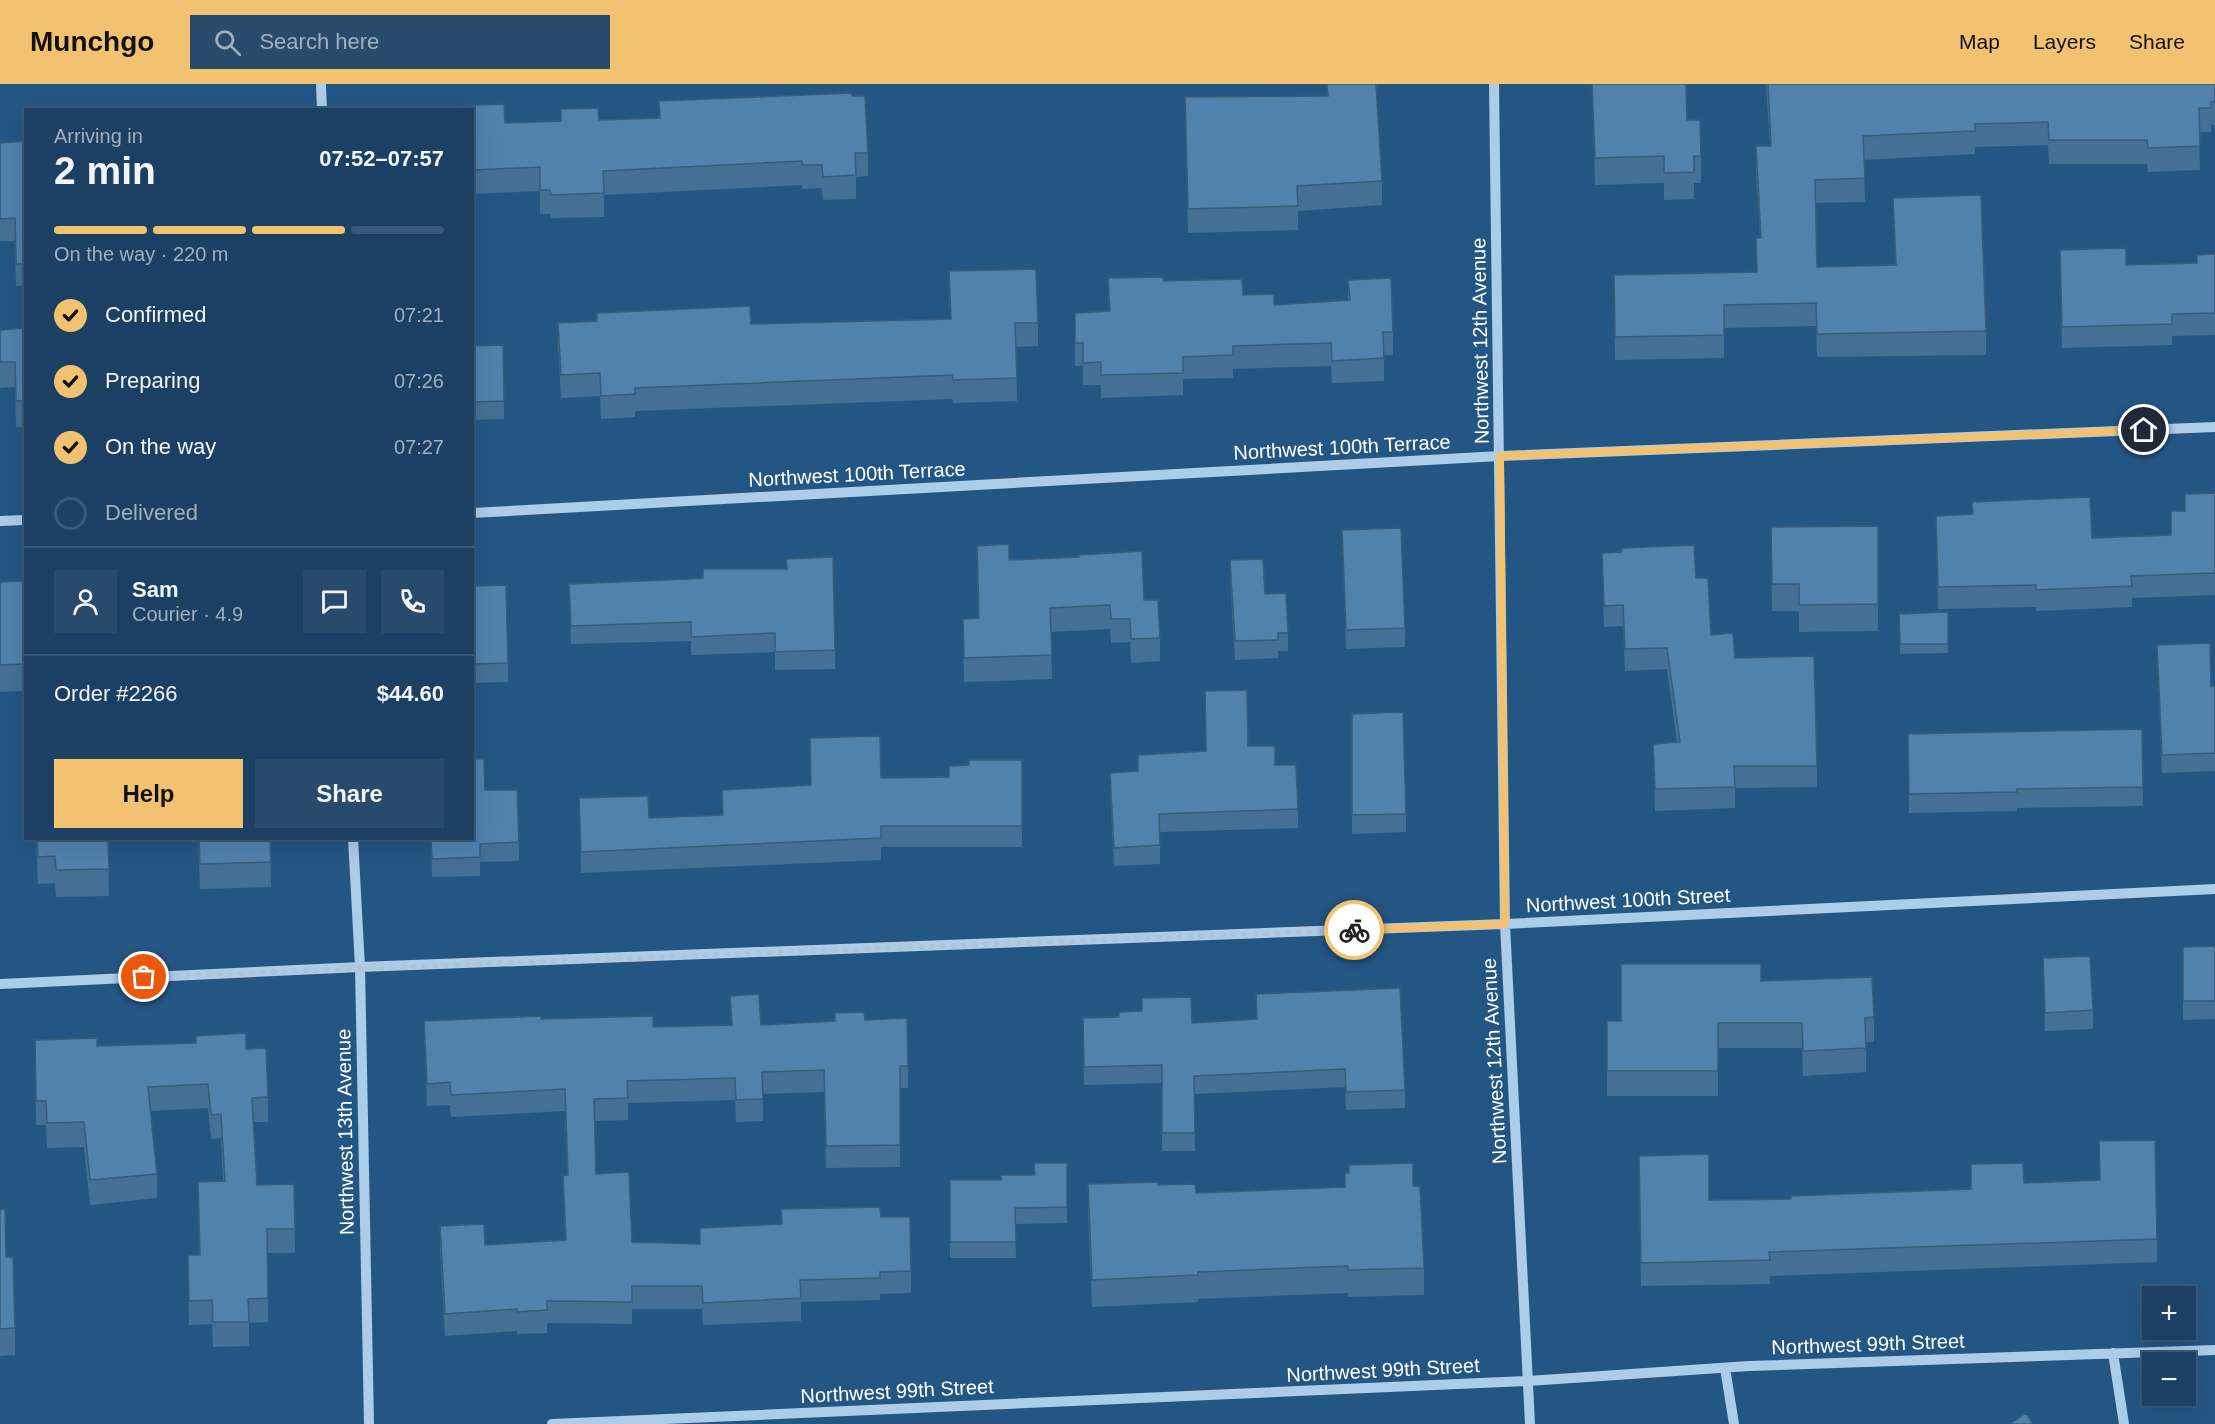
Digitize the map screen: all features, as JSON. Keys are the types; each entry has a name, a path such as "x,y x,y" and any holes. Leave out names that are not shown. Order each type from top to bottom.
{"street":[{"path":"321,84 322,108"},
{"name":"Northwest 12th Avenue","path":"1494,84 1505,924 1530,1424"},
{"name":"Northwest 100th Terrace","path":"474,513 1500,456 2215,427"},
{"path":"0,521 24,520"},
{"name":"Northwest 13th Avenue","path":"353,840 360,967 369,1424"},
{"name":"Northwest 100th Street","path":"0,984 360,967 1505,924 2215,889"},
{"name":"Northwest 99th Street","path":"552,1424 1528,1381 1725,1368 2215,1350"},
{"path":"2113,1353 2124,1424"},
{"path":"1725,1368 1734,1424"}],"building":[{"path":"1327,84 1376,84 1382,181 1297,186 1298,206 1188,209 1185,97 1328,96"},
{"path":"1592,84 1686,84 1687,120 1700,120 1701,156 1694,156 1694,172 1664,173 1664,156 1595,158"},
{"path":"1768,84 2215,84 2215,101 2211,102 2211,108 2199,108 2200,146 2148,148 2147,140 2049,140 2048,122 1975,124 1975,131 1863,136 1865,178 1815,180 1817,267 1896,265 1893,198 1981,195 1986,331 1817,334 1816,303 1724,305 1724,335 1615,337 1614,275 1757,272 1756,238 1761,238 1756,146 1771,146"},
{"path":"852,93 852,96 865,96 868,153 855,153 856,175 823,177 822,165 802,165 802,161 603,171 604,193 551,195 550,190 540,190 540,167 474,170 474,108 454,108 454,106 504,104 505,123 561,121 561,109 598,108 599,120 660,118 659,101"},
{"path":"24,141 24,264 16,264 15,218 0,219 0,143"},
{"path":"2126,248 2126,265 2197,263 2197,255 2215,254 2215,313 2172,314 2172,324 2062,327 2060,250"},
{"path":"1036,269 1038,323 1015,323 1017,378 953,380 952,375 635,388 635,394 601,396 600,373 561,375 558,323 597,321 597,313 750,306 751,324 951,319 949,271"},
{"path":"1163,277 1164,281 1242,279 1243,295 1274,294 1274,305 1350,300 1348,280 1391,278 1393,332 1383,332 1384,358 1332,361 1331,343 1233,346 1233,355 1183,357 1183,373 1101,375 1101,362 1083,363 1083,343 1075,343 1075,313 1110,311 1108,278"},
{"path":"24,328 24,401 16,401 15,362 0,362 0,330"},
{"path":"503,345 504,401 474,402 474,346"},
{"path":"2215,493 2215,573 2131,576 2132,586 2036,590 2036,585 1938,587 1936,516 1973,514 1972,502 2090,497 2092,538 2171,535 2171,511 2185,511 2185,494"},
{"path":"1878,526 1878,604 1799,605 1799,584 1772,584 1771,527"},
{"path":"1401,528 1405,628 1346,630 1342,530"},
{"path":"1009,544 1009,560 1142,551 1144,600 1158,600 1160,638 1131,639 1130,619 1111,619 1110,605 1050,608 1052,655 964,658 963,619 979,618 977,546"},
{"path":"1694,545 1696,578 1708,578 1711,635 1733,633 1735,658 1814,656 1817,766 1734,766 1735,787 1655,789 1653,744 1680,742 1667,648 1625,649 1623,605 1604,606 1602,553 1622,552 1622,548"},
{"path":"833,557 835,650 775,652 775,633 691,637 691,622 571,626 569,584 703,578 703,569 787,569 786,559"},
{"path":"1263,559 1265,594 1286,593 1288,633 1278,633 1278,640 1235,641 1230,560"},
{"path":"23,581 24,664 0,665 0,582"},
{"path":"506,585 508,663 474,664 474,586"},
{"path":"1948,612 1948,644 1900,644 1899,614"},
{"path":"2210,643 2211,686 2215,686 2215,753 2162,755 2157,645"},
{"path":"1247,690 1248,746 1275,746 1275,765 1296,765 1298,809 1159,814 1160,845 1114,848 1110,773 1138,771 1138,755 1206,751 1205,691"},
{"path":"1403,712 1406,814 1352,815 1352,714"},
{"path":"2142,729 2143,787 1909,794 1908,734"},
{"path":"880,736 881,778 949,777 949,766 969,765 969,760 1022,760 1022,826 881,826 881,838 581,852 579,798 648,796 649,818 723,815 722,790 811,785 810,738"},
{"path":"474,759 484,759 485,790 517,790 519,842 480,844 480,857 432,859 431,840 474,840"},
{"path":"37,840 108,840 109,869 56,870 55,856 38,857"},
{"path":"199,840 270,840 271,862 200,864"},
{"path":"2215,946 2215,1001 2183,1001 2183,947"},
{"path":"2090,956 2093,1010 2045,1013 2043,958"},
{"path":"1621,964 1761,964 1761,981 1872,977 1874,1017 1865,1018 1866,1048 1803,1051 1802,1023 1718,1023 1718,1071 1607,1071 1607,1021 1621,1021"},
{"path":"1400,988 1405,1090 1346,1092 1345,1069 1194,1076 1195,1133 1162,1133 1162,1065 1084,1067 1083,1018 1119,1017 1119,1012 1142,1011 1142,998 1191,997 1192,1023 1257,1019 1256,994"},
{"path":"759,994 761,1025 835,1021 835,1013 864,1012 865,1020 907,1018 908,1066 900,1066 900,1145 826,1146 824,1070 762,1072 763,1099 736,1100 735,1078 627,1081 628,1098 594,1099 596,1174 629,1172 632,1242 700,1244 700,1228 782,1224 781,1209 880,1207 881,1217 910,1217 911,1271 880,1272 880,1278 800,1280 801,1298 703,1303 702,1286 632,1286 632,1302 547,1301 547,1310 517,1312 517,1309 445,1314 440,1226 484,1224 485,1245 566,1240 563,1176 568,1175 565,1089 451,1095 450,1082 427,1084 424,1021 541,1016 541,1019 653,1016 653,1027 732,1025 730,996"},
{"path":"246,1033 246,1049 266,1048 268,1097 252,1098 257,1185 294,1184 295,1229 267,1229 268,1298 248,1299 249,1322 213,1322 212,1300 189,1301 188,1255 200,1255 198,1182 225,1181 221,1114 211,1115 208,1084 148,1087 157,1174 90,1180 84,1122 47,1123 46,1101 36,1101 35,1040 97,1038 97,1046 196,1043 196,1036"},
{"path":"2155,1140 2157,1239 1769,1252 1770,1260 1641,1263 1639,1156 1709,1154 1709,1200 1791,1199 1791,1196 1971,1189 1971,1164 2023,1163 2024,1183 2100,1180 2099,1141"},
{"path":"1034,1163 1067,1163 1067,1207 1015,1208 1016,1242 950,1242 950,1180 1001,1180 1001,1175 1035,1175"},
{"path":"1413,1163 1413,1186 1420,1186 1424,1268 1348,1270 1348,1266 1198,1272 1198,1275 1092,1280 1088,1184 1158,1182 1158,1185 1195,1184 1196,1193 1345,1187 1345,1173 1349,1173 1349,1165"},
{"path":"5,1209 6,1257 13,1257 15,1328 0,1329 0,1210"},
{"path":"2026,1413 2033,1424 2010,1424"}],"way so far":[{"path":"144,977 1354,930"}],"route":[{"path":"1354,930 1505,924 1500,456 2144,430"}]}
